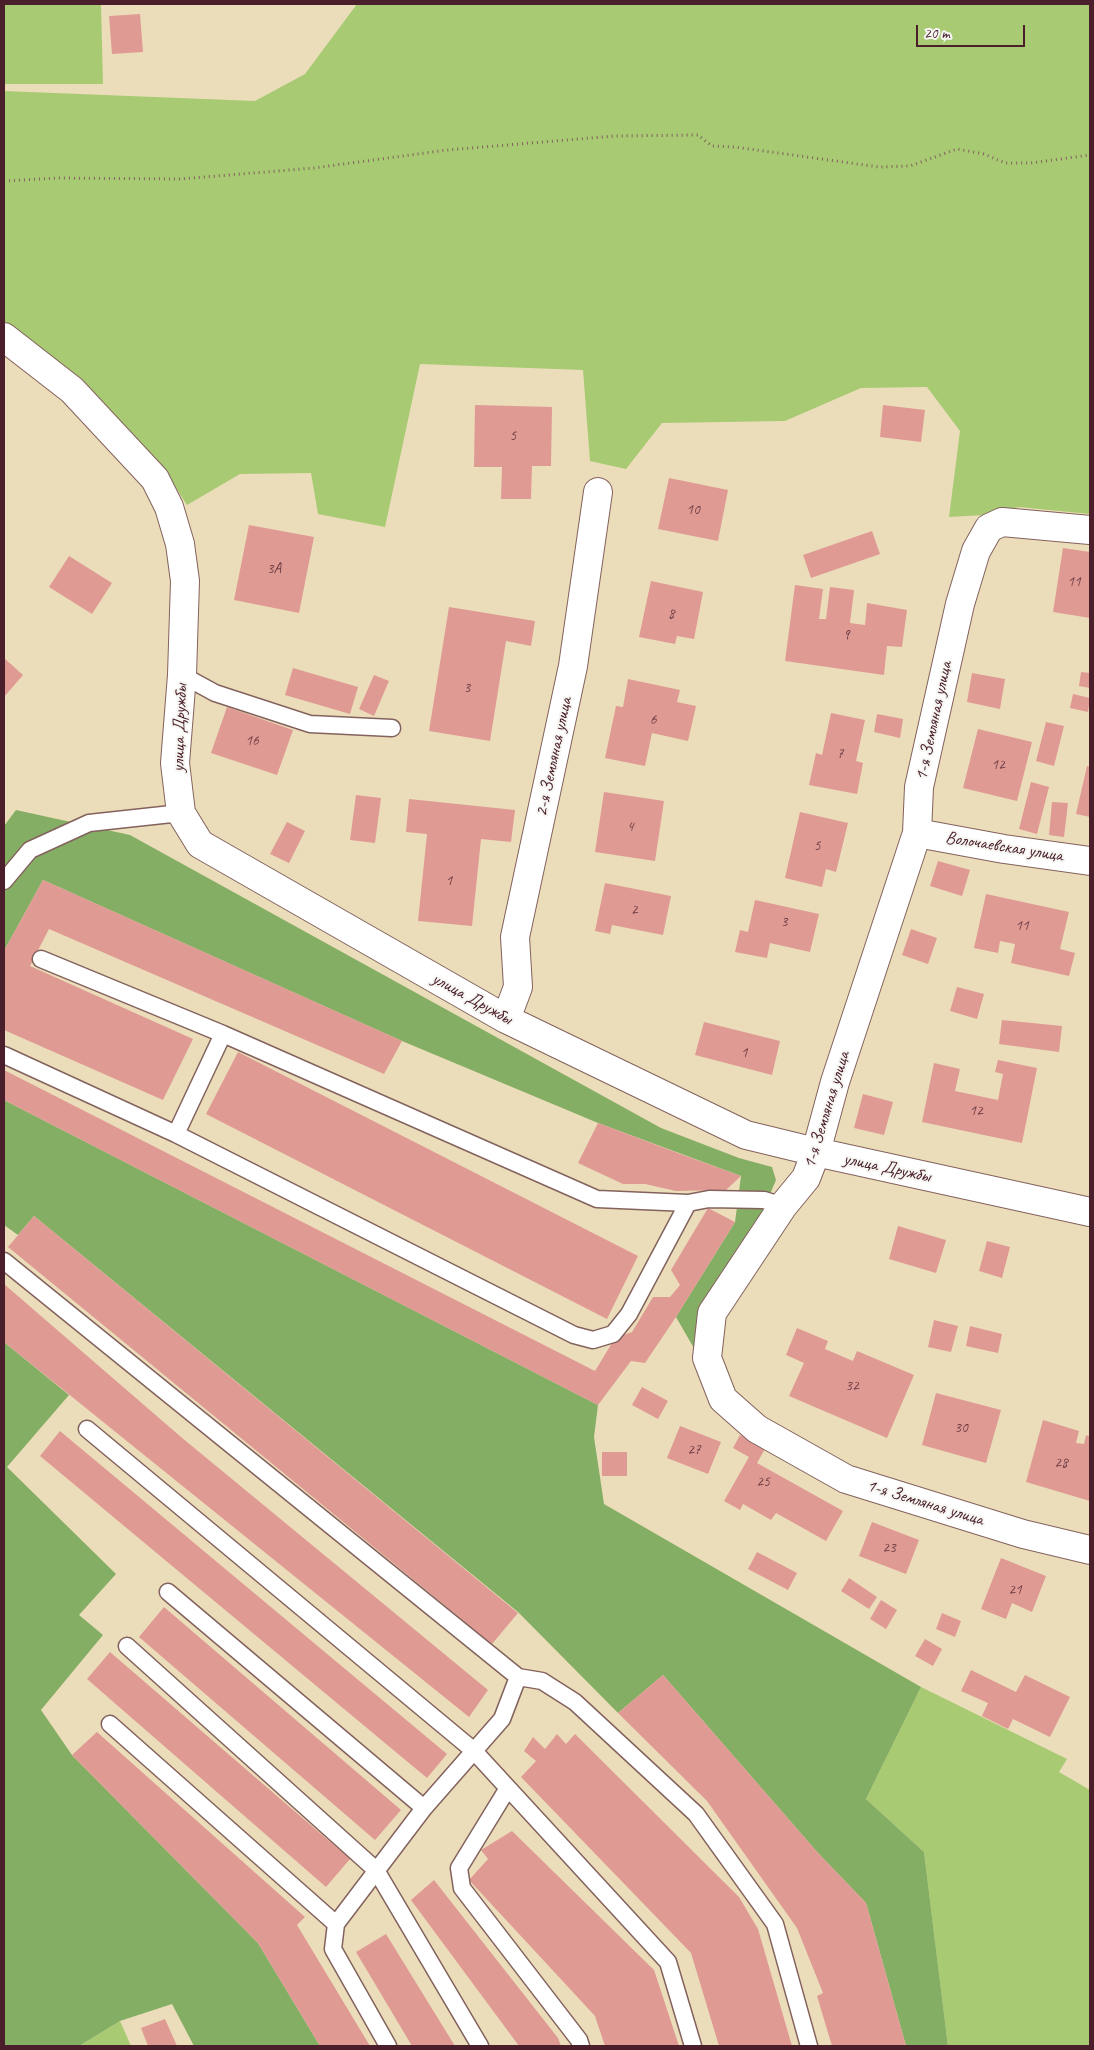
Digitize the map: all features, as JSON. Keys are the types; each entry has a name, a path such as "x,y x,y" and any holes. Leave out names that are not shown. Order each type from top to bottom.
{"street":[{"name":"улица Дружбы","path":"4,337 72,390 155,479 169,507 180,544 185,581 182,675 175,762 181,812 200,844 506,1019 746,1135 1090,1212"},
{"name":"2-я Земляная улица","path":"506,1019 518,987 515,937 573,666 598,492"},
{"name":"1-я Земляная улица","path":"1090,530 1002,522 989,528 976,551 960,604 919,787 917,833 835,1082 816,1152 806,1178 784,1206 712,1313 707,1358 723,1399 757,1429 846,1479 1023,1534 1090,1550"},
{"name":"Волочаевская улица","path":"917,833 1004,849 1090,861"}],"lane":[{"path":"182,675 215,693 310,724 392,728"},
{"path":"4,881 30,850 89,823 181,812"},
{"path":"41,959 223,1034 597,1199 688,1204 709,1199 764,1200 784,1206"},
{"path":"176,1134 223,1034"},
{"path":"4,1055 176,1134 574,1335 593,1340 613,1334 629,1314 688,1204"},
{"path":"4,1261 518,1677 542,1681 575,1702 696,1814 775,1924 809,2046"},
{"path":"87,1429 473,1750 668,1962 694,2046"},
{"path":"168,1592 424,1808"},
{"path":"126,1646 376,1870 480,2046"},
{"path":"388,2046 333,1949 336,1924 424,1808 502,1718 518,1677"},
{"path":"110,1724 336,1924"},
{"path":"508,1788 459,1868 462,1888 579,2040 580,2046"}],"path":[{"path":"4,181 58,178 180,179 314,168 447,150 615,136 698,135 712,146 879,167 910,166 957,149 984,154 1005,162 1031,163 1090,155"}],"green space":[{"path":"4,4 101,4 103,84 4,84"},
{"path":"357,4 1090,4 1090,514 1019,507 984,515 949,517 960,431 927,387 861,388 785,421 662,423 626,469 590,461 583,370 420,364 385,527 318,514 311,473 240,474 187,505 162,466 87,387 35,343 4,321 4,91 255,101 305,74"},
{"path":"16,810 130,835 661,1128 739,1158 772,1167 776,1180 759,1220 695,1350 676,1317 735,1222 741,1176 598,1123 402,1041 43,880 4,951 4,826"},
{"path":"4,1100 598,1405 594,1437 604,1504 921,1687 866,1799 924,1852 948,2046 906,2046 866,1903 818,1853 663,1675 618,1713 518,1612 34,1216 18,1235 4,1225"},
{"path":"4,1342 69,1395 7,1467 116,1574 79,1615 103,1635 41,1710 72,1755 258,1943 320,2046 194,2046 172,2004 120,2021 79,2046 4,2046"},
{"path":"921,1687 1067,1759 1059,1772 1090,1790 1090,2046 948,2046 924,1852 866,1799"},
{"path":"120,2021 131,2046 79,2046"}],"building":[{"path":"140,14 143,52 112,54 109,16"},
{"path":"475,405 552,407 551,466 532,466 531,499 501,499 502,467 474,467"},
{"path":"883,405 925,410 921,442 880,437"},
{"path":"669,478 728,490 718,541 658,529"},
{"path":"249,525 314,537 299,613 234,600"},
{"path":"872,531 880,554 811,578 803,555"},
{"path":"1063,548 1090,552 1090,618 1053,612"},
{"path":"69,556 112,583 92,614 49,587"},
{"path":"651,581 703,592 694,639 677,636 675,644 639,637"},
{"path":"795,585 823,589 819,619 826,619 830,587 854,590 850,623 865,625 867,603 907,610 902,647 887,646 884,675 785,661"},
{"path":"449,607 535,621 531,646 506,641 490,741 429,731"},
{"path":"4,658 23,675 4,697"},
{"path":"293,668 358,687 350,714 285,695"},
{"path":"1081,672 1090,673 1090,688 1079,686"},
{"path":"972,673 1005,679 1000,709 967,702"},
{"path":"374,675 389,681 374,716 359,709"},
{"path":"628,679 680,690 677,702 696,706 688,741 652,733 645,766 605,758 616,706 623,707"},
{"path":"1073,694 1090,698 1088,712 1070,708"},
{"path":"227,707 293,730 277,775 211,753"},
{"path":"831,713 865,720 856,761 863,763 857,794 809,785 816,753 822,755"},
{"path":"877,714 903,719 900,738 874,732"},
{"path":"1046,722 1064,726 1054,766 1036,761"},
{"path":"978,729 1032,742 1017,801 963,788"},
{"path":"1087,766 1090,767 1090,817 1076,814"},
{"path":"1031,782 1049,787 1037,834 1019,829"},
{"path":"604,792 664,801 655,861 595,852"},
{"path":"356,795 381,798 375,843 350,840"},
{"path":"409,799 515,810 511,842 481,839 472,926 418,921 427,834 406,832"},
{"path":"1052,802 1068,803 1064,837 1049,835"},
{"path":"800,812 848,823 836,872 826,869 822,887 785,878"},
{"path":"287,822 305,831 289,863 270,854"},
{"path":"938,861 970,870 962,896 930,886"},
{"path":"43,880 402,1041 384,1074 49,929 30,966 193,1039 163,1100 4,1030 4,951"},
{"path":"605,883 671,896 663,935 612,925 610,934 595,931"},
{"path":"986,894 1069,912 1060,949 1075,953 1069,976 1011,963 1015,944 1000,941 998,953 974,948"},
{"path":"755,900 819,914 810,952 770,943 767,958 735,952 740,930 748,932"},
{"path":"911,929 937,938 928,964 902,955"},
{"path":"957,987 984,994 977,1019 950,1011"},
{"path":"1002,1020 1062,1026 1059,1052 999,1044"},
{"path":"704,1022 780,1041 772,1075 695,1055"},
{"path":"238,1052 638,1256 607,1319 206,1114"},
{"path":"998,1060 1037,1068 1022,1143 922,1122 934,1063 960,1069 955,1091 998,1100 1003,1074 995,1072"},
{"path":"4,1070 595,1371 615,1338 632,1332 653,1297 670,1297 680,1285 671,1270 708,1208 735,1222 645,1363 631,1361 598,1405 4,1100"},
{"path":"863,1094 893,1102 884,1135 854,1128"},
{"path":"598,1123 741,1176 726,1190 676,1191 645,1184 623,1184 578,1163"},
{"path":"34,1216 518,1613 492,1644 8,1247"},
{"path":"898,1226 946,1240 936,1273 889,1259"},
{"path":"987,1241 1010,1247 1002,1278 979,1271"},
{"path":"4,1284 181,1437 488,1690 469,1717 4,1342"},
{"path":"934,1320 958,1326 951,1352 928,1347"},
{"path":"970,1326 1002,1334 998,1353 966,1346"},
{"path":"797,1328 828,1341 825,1349 853,1361 857,1351 914,1375 887,1438 789,1396 804,1363 786,1355"},
{"path":"642,1387 668,1401 658,1419 632,1405"},
{"path":"936,1393 1001,1410 986,1463 922,1445"},
{"path":"1043,1420 1079,1431 1076,1443 1084,1444 1086,1435 1090,1437 1090,1501 1026,1482"},
{"path":"680,1426 721,1442 708,1474 667,1458"},
{"path":"60,1431 447,1754 427,1778 40,1456"},
{"path":"740,1435 765,1449 757,1463 843,1511 826,1541 776,1513 771,1520 743,1504 740,1510 724,1501 749,1457 733,1448"},
{"path":"602,1452 627,1452 627,1476 602,1476"},
{"path":"872,1522 919,1540 906,1574 859,1556"},
{"path":"757,1552 797,1573 788,1590 748,1569"},
{"path":"1001,1558 1046,1576 1032,1612 1012,1603 1006,1619 981,1609"},
{"path":"849,1578 877,1597 869,1609 841,1591"},
{"path":"881,1600 897,1610 886,1629 870,1619"},
{"path":"164,1607 401,1810 375,1840 139,1637"},
{"path":"942,1613 961,1621 955,1637 936,1629"},
{"path":"925,1639 942,1649 933,1666 915,1656"},
{"path":"110,1652 350,1859 326,1887 87,1679"},
{"path":"971,1670 1016,1692 1025,1675 1070,1697 1050,1737 1013,1719 1008,1729 982,1716 988,1703 961,1691"},
{"path":"663,1675 818,1853 866,1903 906,2046 832,2046 817,1996 823,1993 797,1928 707,1801 618,1713"},
{"path":"97,1732 305,1917 297,1925 370,2046 320,2046 258,1943 72,1755"},
{"path":"557,1734 566,1744 575,1734 739,1897 758,1929 792,2046 719,2046 691,1953 521,1777 536,1761 524,1751 533,1737 545,1749"},
{"path":"512,1831 654,1970 679,2046 605,2046 595,2016 469,1880 488,1859 481,1850"},
{"path":"434,1880 558,2038 561,2046 519,2046 411,1900"},
{"path":"386,1934 455,2046 412,2046 356,1952"},
{"path":"165,2019 177,2046 148,2046 141,2028"}]}
